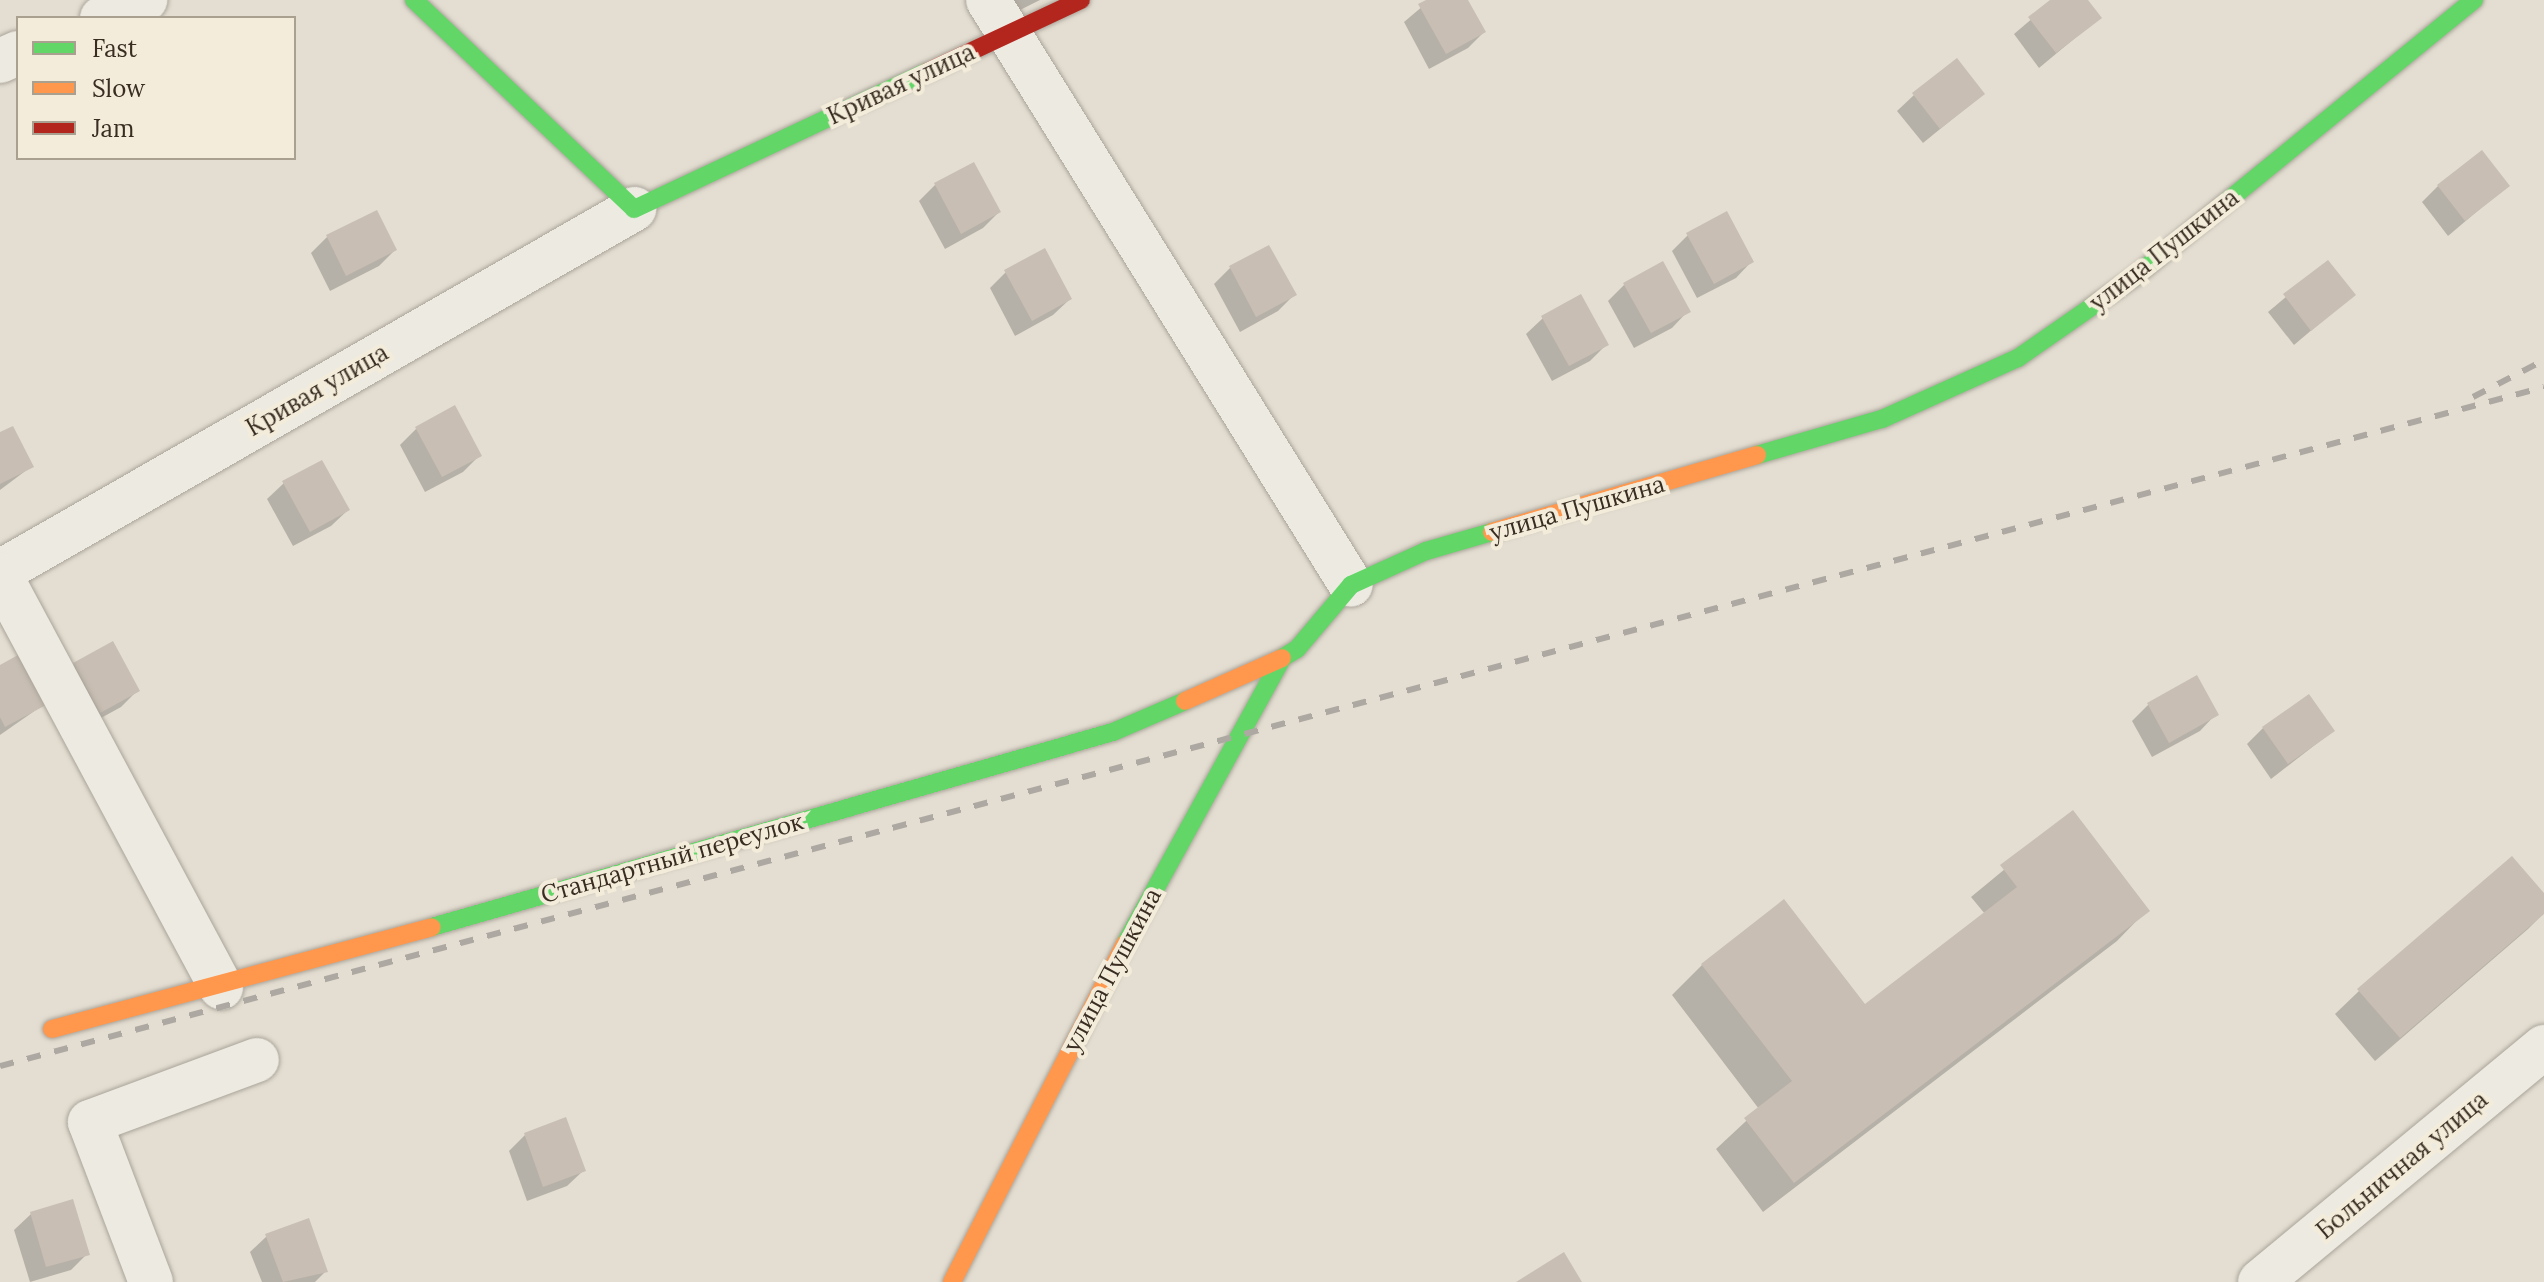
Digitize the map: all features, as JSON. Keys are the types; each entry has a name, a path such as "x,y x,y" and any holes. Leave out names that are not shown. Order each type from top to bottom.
{"street":[{"path":"107,16 145,0"},
{"path":"414,0 634,209"},
{"name":"Кривая улица","path":"0,573 634,209 997,17 1081,0"},
{"name":"улица Пушкина","path":"952,1282 1090,1009 1282,658 1297,649 1351,585 1426,551 1882,419 2018,358 2133,278 2474,0"},
{"path":"997,17 1351,585"},
{"path":"0,573 221,987"},
{"name":"Стандартный переулок","path":"52,1029 221,987 1113,732 1282,658"},
{"name":"Больничная улица","path":"2260,1282 2544,1047"},
{"path":"151,1282 90,1122 257,1060"}],"building":[{"path":"1426,0 1468,0 1486,32 1446,54 1418,4"},
{"path":"2050,0 2088,0 2102,18 2056,53 2028,17"},
{"path":"1957,58 1985,94 1940,129 1912,93"},
{"path":"2482,150 2510,186 2465,221 2437,185"},
{"path":"974,162 1001,212 961,234 934,183"},
{"path":"377,210 397,250 346,276 326,235"},
{"path":"1727,211 1754,262 1714,284 1686,233"},
{"path":"1269,245 1297,295 1256,317 1229,266"},
{"path":"1045,248 1072,299 1032,321 1004,270"},
{"path":"2328,260 2356,295 2311,331 2283,294"},
{"path":"1663,261 1691,312 1651,333 1623,283"},
{"path":"1581,294 1609,345 1569,366 1541,316"},
{"path":"455,405 482,456 442,477 415,427"},
{"path":"13,426 34,467 0,484 0,432"},
{"path":"322,460 350,510 310,532 282,481"},
{"path":"113,641 140,691 100,713 73,663"},
{"path":"18,655 46,705 5,727 0,717 0,665"},
{"path":"2197,675 2219,715 2169,743 2147,703"},
{"path":"2309,694 2335,731 2288,764 2262,727"},
{"path":"2073,810 2150,911 1794,1183 1744,1118 1792,1081 1701,964 1784,899 1865,1004 2017,887 2000,865"},
{"path":"2512,856 2544,893 2544,914 2400,1038 2357,989"},
{"path":"566,1117 586,1171 543,1187 524,1133"},
{"path":"73,1199 90,1255 46,1267 30,1212"},
{"path":"309,1218 328,1272 283,1282 265,1234"},
{"path":"1564,1252 1582,1282 1516,1282"}],"railway":[{"path":"2473,397 2544,360"},
{"path":"0,1066 2544,387"}],"traffic: fast":[{"path":"414,0 634,209 927,72"},
{"path":"1757,455 1882,419 2018,358 2133,278 2474,0"},
{"path":"1125,944 1282,658 1297,649 1351,585 1426,551 1492,532"},
{"path":"432,927 1113,732 1185,701"}],"traffic: slow":[{"path":"1492,532 1757,455"},
{"path":"1185,701 1282,658"},
{"path":"52,1029 432,927"},
{"path":"952,1282 1125,944"}],"traffic: jam":[{"path":"927,72 1081,0"}]}
